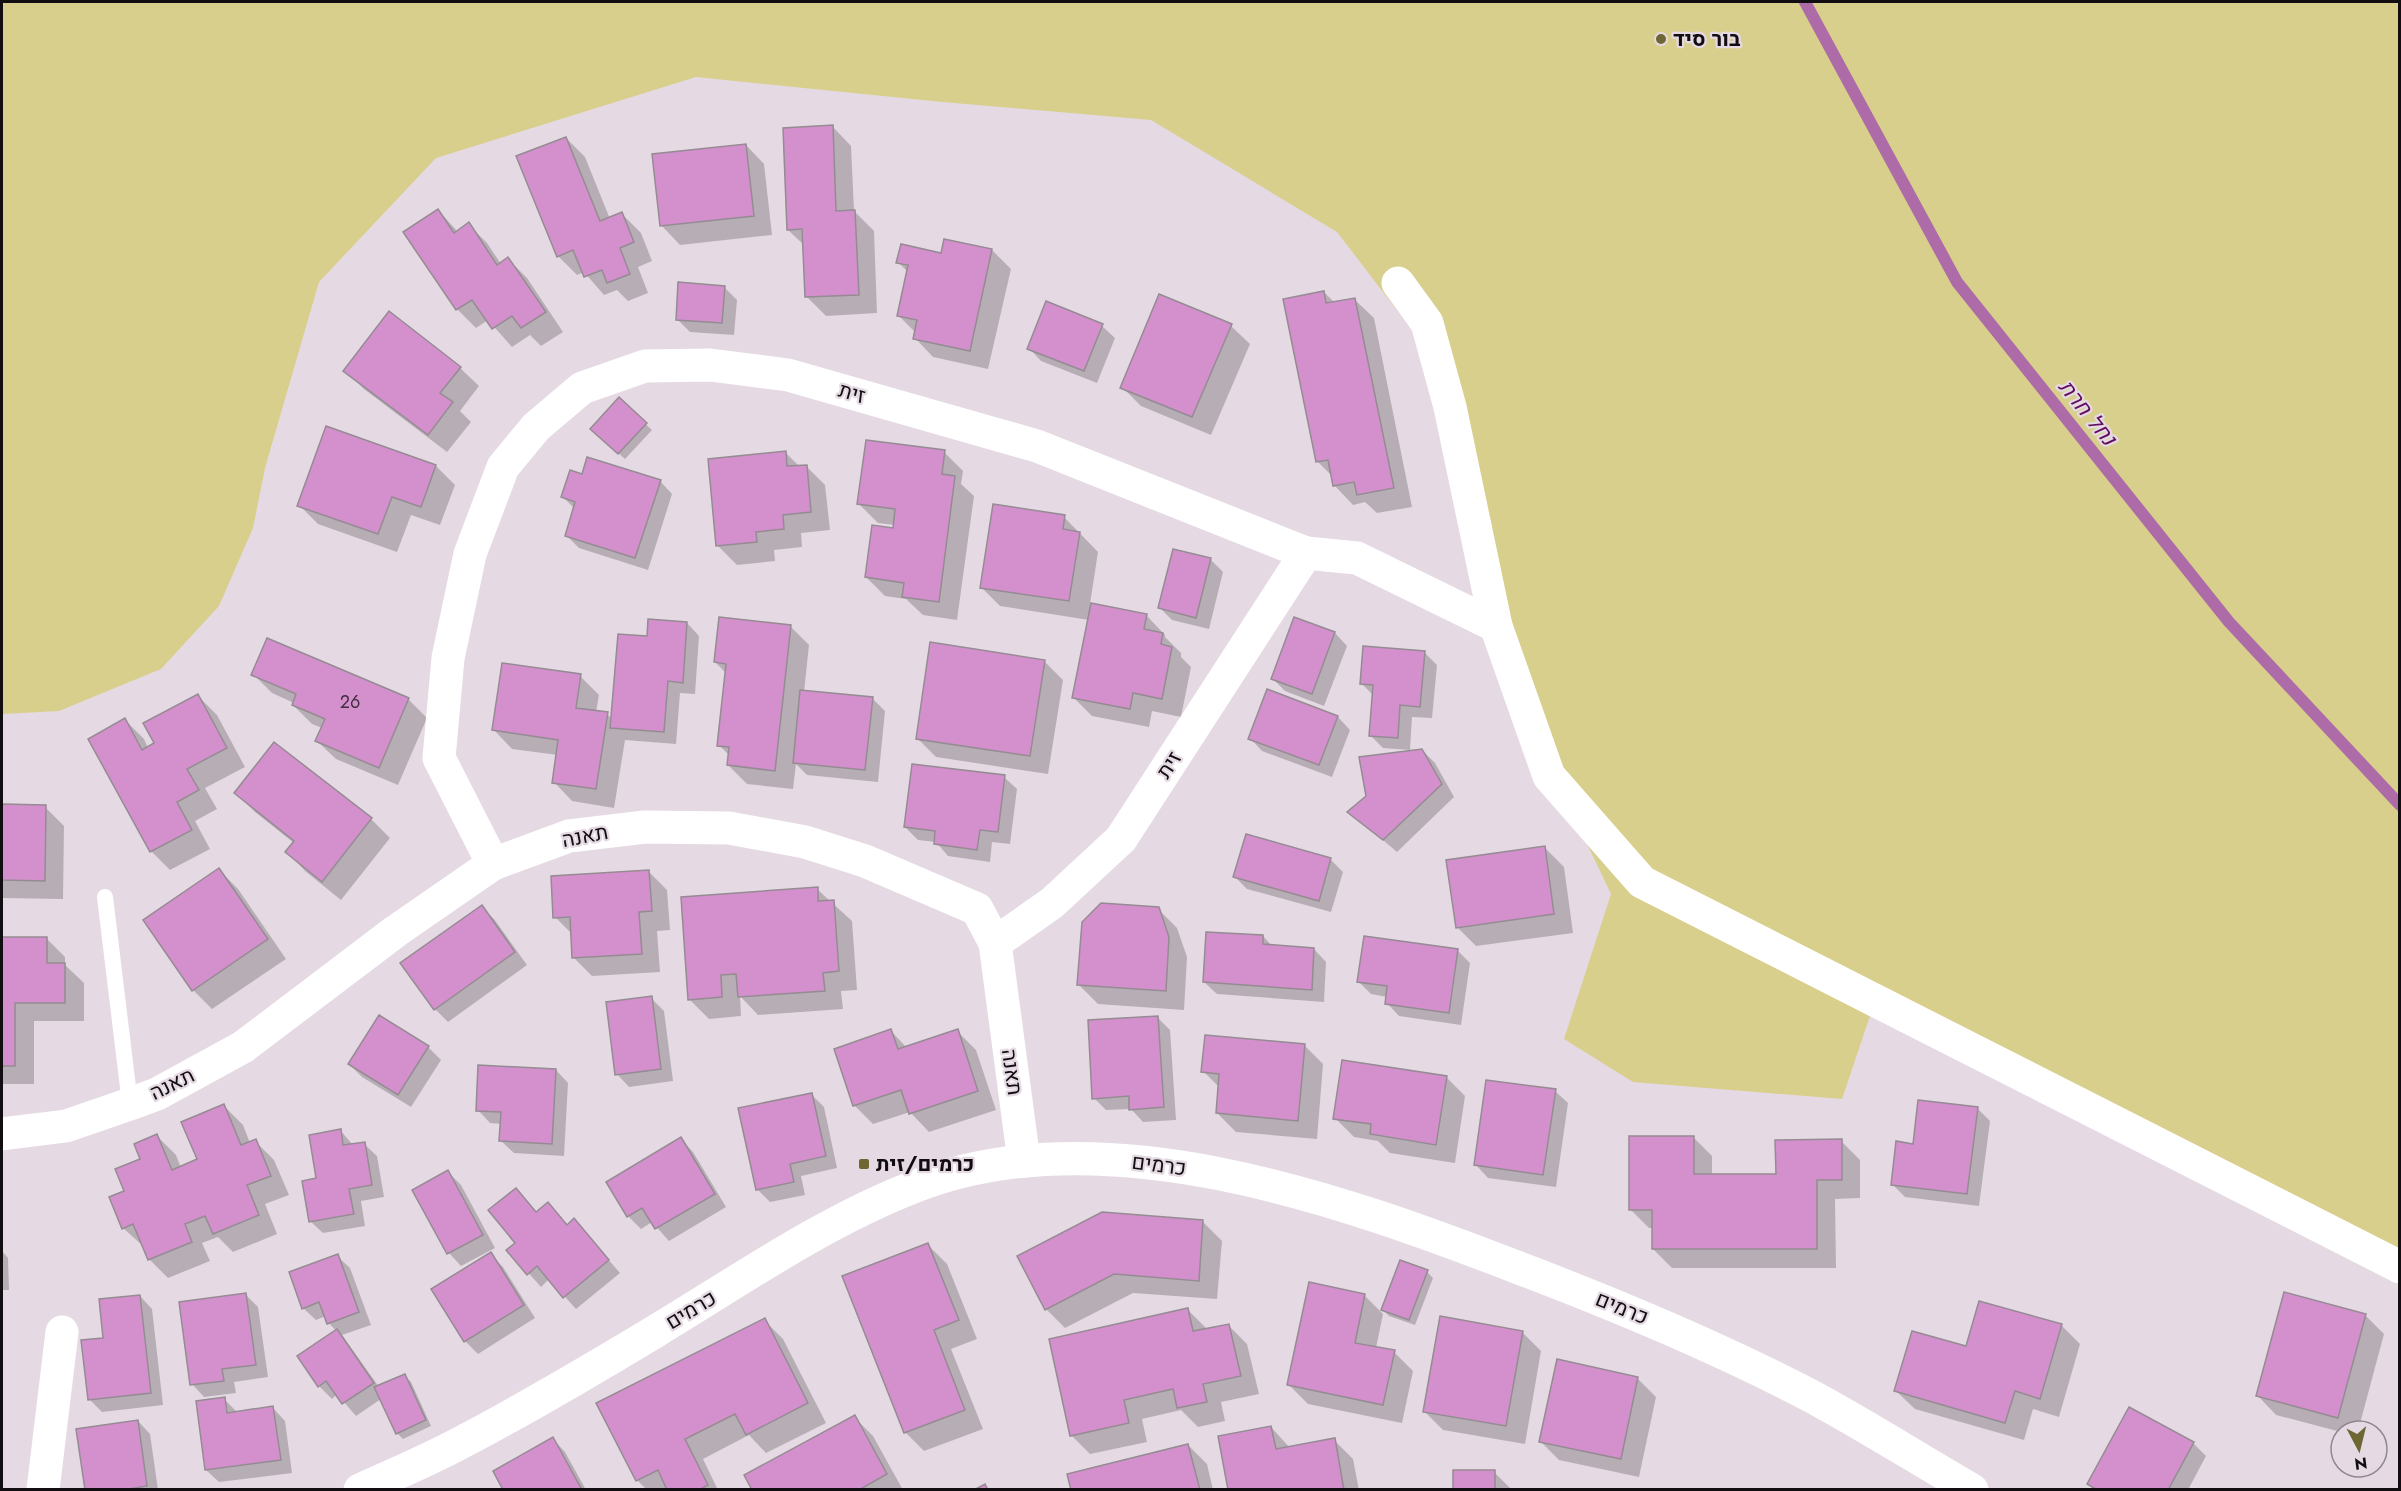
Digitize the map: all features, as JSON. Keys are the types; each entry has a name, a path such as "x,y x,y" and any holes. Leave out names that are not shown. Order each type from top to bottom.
{"street":[{"path":"1398,283 1427,323 1450,407 1496,626 1549,776 1642,882 2400,1267"},
{"name":"זית","path":"493,864 440,758 448,658 470,554 502,467 536,427 582,388 645,366 710,365 788,375 1037,446 1306,553 1356,558 1496,626"},
{"name":"זית","path":"995,943 1052,903 1121,839 1306,553"},
{"name":"תאנה","path":"2,1134 66,1126 130,1104 157,1094 243,1047 396,931 493,864 569,836 645,826 729,828 805,842 865,861 977,909 995,943 1024,1161"},
{"name":"כרמים","path":"360,1490 482,1431 603,1363 830,1226 912,1187 977,1167 1043,1159 1132,1160 1210,1172 1346,1205 1486,1255 1637,1313 1810,1396 1972,1490"},
{"path":"43,1490 62,1332"}],"lane":[{"path":"105,897 130,1104"}],"shaded area":[{"path":"2,2 2399,2 2399,1269 1872,1010 1842,1099 1633,1082 1564,1039 1611,894 1577,823 1525,689 1432,356 1337,232 1151,120 696,77 436,158 319,282 265,468 253,528 219,606 161,669 59,711 2,714"}],"building":[{"path":"833,125 836,211 855,210 859,295 805,297 802,229 787,230 783,128"},
{"path":"566,137 600,221 622,212 634,242 620,248 630,274 607,283 602,270 584,277 573,250 557,257 516,156"},
{"path":"746,144 754,216 660,226 652,154"},
{"path":"438,209 454,233 469,222 497,265 508,257 546,312 521,328 512,316 492,329 472,300 456,310 403,232"},
{"path":"944,239 992,249 970,351 913,339 917,320 897,316 908,265 896,263 901,244 941,253"},
{"path":"678,282 725,286 722,323 676,320"},
{"path":"1324,291 1326,303 1355,298 1394,488 1357,495 1354,482 1333,486 1328,460 1316,462 1283,299"},
{"path":"1159,294 1232,324 1192,417 1120,388"},
{"path":"1046,301 1103,324 1084,371 1027,349"},
{"path":"389,311 461,367 440,393 453,402 428,435 343,371"},
{"path":"619,397 647,423 618,454 590,429"},
{"path":"326,426 436,465 421,507 392,497 378,534 297,506"},
{"path":"866,440 945,450 942,474 955,476 939,602 902,597 904,583 865,577 872,525 893,528 895,509 857,504"},
{"path":"786,451 787,466 807,465 811,512 783,515 784,529 756,532 757,542 716,546 708,459"},
{"path":"587,457 661,480 635,558 565,536 575,502 561,497 570,470 582,474"},
{"path":"993,504 1065,515 1063,529 1080,532 1069,601 980,588"},
{"path":"1173,549 1211,558 1196,618 1158,608"},
{"path":"1091,603 1147,614 1144,629 1163,633 1161,644 1172,647 1162,699 1133,693 1130,709 1072,698"},
{"path":"719,617 791,625 775,771 727,765 729,747 717,746 726,664 714,662"},
{"path":"1294,617 1335,632 1312,694 1271,679"},
{"path":"648,619 687,622 683,683 668,681 664,732 610,728 618,634 647,636"},
{"path":"267,638 409,698 379,768 315,741 325,719 292,705 296,694 251,675"},
{"path":"930,642 1045,660 1030,756 916,739"},
{"path":"1363,646 1425,651 1420,707 1400,705 1398,738 1369,736 1373,685 1360,684"},
{"path":"502,663 581,674 576,708 608,712 596,789 552,783 558,740 492,730"},
{"path":"1267,689 1338,716 1319,765 1248,739"},
{"path":"800,690 873,697 865,770 793,763"},
{"path":"198,694 227,748 187,769 199,790 177,802 192,830 150,852 88,739 125,718 142,750 154,743 143,723"},
{"path":"274,742 372,818 322,882 285,852 294,841 234,793"},
{"path":"1422,749 1442,784 1383,840 1347,812 1366,796 1359,757"},
{"path":"912,764 1005,775 998,832 980,830 977,850 934,844 935,831 904,827"},
{"path":"2,804 46,805 45,881 2,880"},
{"path":"1246,834 1331,858 1319,901 1233,877"},
{"path":"1545,846 1554,914 1456,928 1446,860"},
{"path":"219,868 268,939 192,991 143,920"},
{"path":"649,870 652,911 639,912 642,954 572,958 570,917 553,918 551,876"},
{"path":"818,887 818,901 834,900 839,971 823,973 825,991 738,997 736,974 721,975 722,997 688,1000 681,897"},
{"path":"1101,903 1159,907 1169,937 1166,991 1077,985 1082,922"},
{"path":"482,905 515,952 434,1010 400,963"},
{"path":"1206,932 1263,935 1263,944 1314,948 1312,990 1203,982"},
{"path":"1364,936 1458,949 1449,1013 1385,1004 1387,986 1357,982"},
{"path":"2,937 47,937 47,963 65,963 65,1003 15,1003 15,1066 2,1066"},
{"path":"652,996 661,1069 615,1075 606,1002"},
{"path":"379,1015 429,1046 398,1095 348,1064"},
{"path":"1158,1016 1164,1107 1129,1110 1129,1096 1092,1099 1088,1020"},
{"path":"891,1029 898,1049 958,1029 978,1091 909,1114 901,1090 853,1106 834,1049"},
{"path":"1205,1035 1305,1044 1298,1121 1216,1113 1219,1074 1201,1072"},
{"path":"1342,1060 1447,1076 1436,1145 1370,1134 1371,1124 1333,1119"},
{"path":"478,1065 556,1069 552,1144 499,1141 501,1112 476,1111"},
{"path":"1486,1080 1556,1089 1543,1175 1474,1165"},
{"path":"812,1093 826,1156 790,1164 794,1182 756,1190 738,1108"},
{"path":"1918,1100 1978,1107 1967,1194 1891,1185 1896,1141 1913,1144"},
{"path":"224,1104 241,1145 256,1139 271,1176 247,1185 259,1215 213,1234 205,1216 185,1224 192,1242 148,1260 133,1224 122,1229 109,1197 124,1191 115,1169 140,1159 134,1144 157,1134 172,1170 197,1159 181,1122"},
{"path":"341,1129 343,1145 365,1142 372,1185 349,1189 354,1214 309,1222 302,1181 316,1178 309,1135"},
{"path":"1629,1136 1694,1136 1694,1174 1776,1174 1775,1140 1842,1139 1842,1180 1817,1180 1817,1249 1652,1249 1652,1210 1629,1210"},
{"path":"681,1137 715,1194 655,1229 642,1208 627,1217 606,1182"},
{"path":"448,1170 483,1235 447,1254 412,1190"},
{"path":"516,1188 536,1212 548,1202 567,1225 574,1218 609,1260 563,1298 537,1266 527,1275 506,1250 515,1243 488,1210"},
{"path":"1102,1212 1203,1220 1199,1281 1114,1274 1045,1310 1017,1256"},
{"path":"928,1243 959,1320 934,1330 965,1410 904,1433 842,1276"},
{"path":"491,1252 524,1305 464,1342 431,1289"},
{"path":"338,1254 359,1312 327,1324 319,1302 302,1309 289,1272"},
{"path":"1400,1260 1428,1270 1409,1320 1381,1310"},
{"path":"1309,1282 1365,1294 1355,1343 1395,1350 1383,1405 1287,1385"},
{"path":"2284,1292 2366,1314 2338,1418 2256,1396"},
{"path":"246,1293 256,1365 222,1369 224,1381 190,1385 179,1302"},
{"path":"140,1295 151,1393 88,1400 81,1340 103,1338 99,1299"},
{"path":"1979,1301 2062,1324 2040,1399 2015,1391 2005,1423 1894,1391 1912,1331 1966,1346"},
{"path":"1188,1308 1193,1331 1229,1324 1241,1376 1203,1384 1207,1402 1177,1408 1173,1389 1124,1400 1129,1423 1070,1436 1049,1339"},
{"path":"1440,1316 1523,1331 1506,1426 1423,1412"},
{"path":"765,1318 808,1403 746,1435 735,1414 685,1439 708,1485 699,1490 667,1490 658,1470 636,1481 596,1403"},
{"path":"337,1329 374,1383 342,1404 326,1381 318,1387 297,1356"},
{"path":"1557,1359 1638,1377 1621,1459 1539,1442"},
{"path":"405,1374 426,1420 396,1434 374,1387"},
{"path":"225,1397 227,1413 273,1406 281,1460 205,1470 196,1401"},
{"path":"2129,1407 2194,1442 2168,1490 2097,1490 2087,1484"},
{"path":"855,1415 887,1474 859,1490 752,1490 744,1475"},
{"path":"138,1420 147,1486 123,1490 85,1490 76,1429"},
{"path":"1271,1426 1276,1449 1335,1438 1344,1490 1228,1490 1218,1436"},
{"path":"553,1437 582,1490 503,1490 493,1471"},
{"path":"1188,1444 1200,1490 1071,1490 1067,1474"},
{"path":"1453,1470 1495,1470 1495,1490 1453,1490"},
{"path":"985,1484 988,1490 974,1490"}],"waterway":[{"name":"נחל חרת","path":"1805,2 1957,282 2229,622 2400,805"}],"place":[{"name":"בור סיד","path":"1661,39"},
{"name":"כרמים/זית","path":"864,1164"}]}
